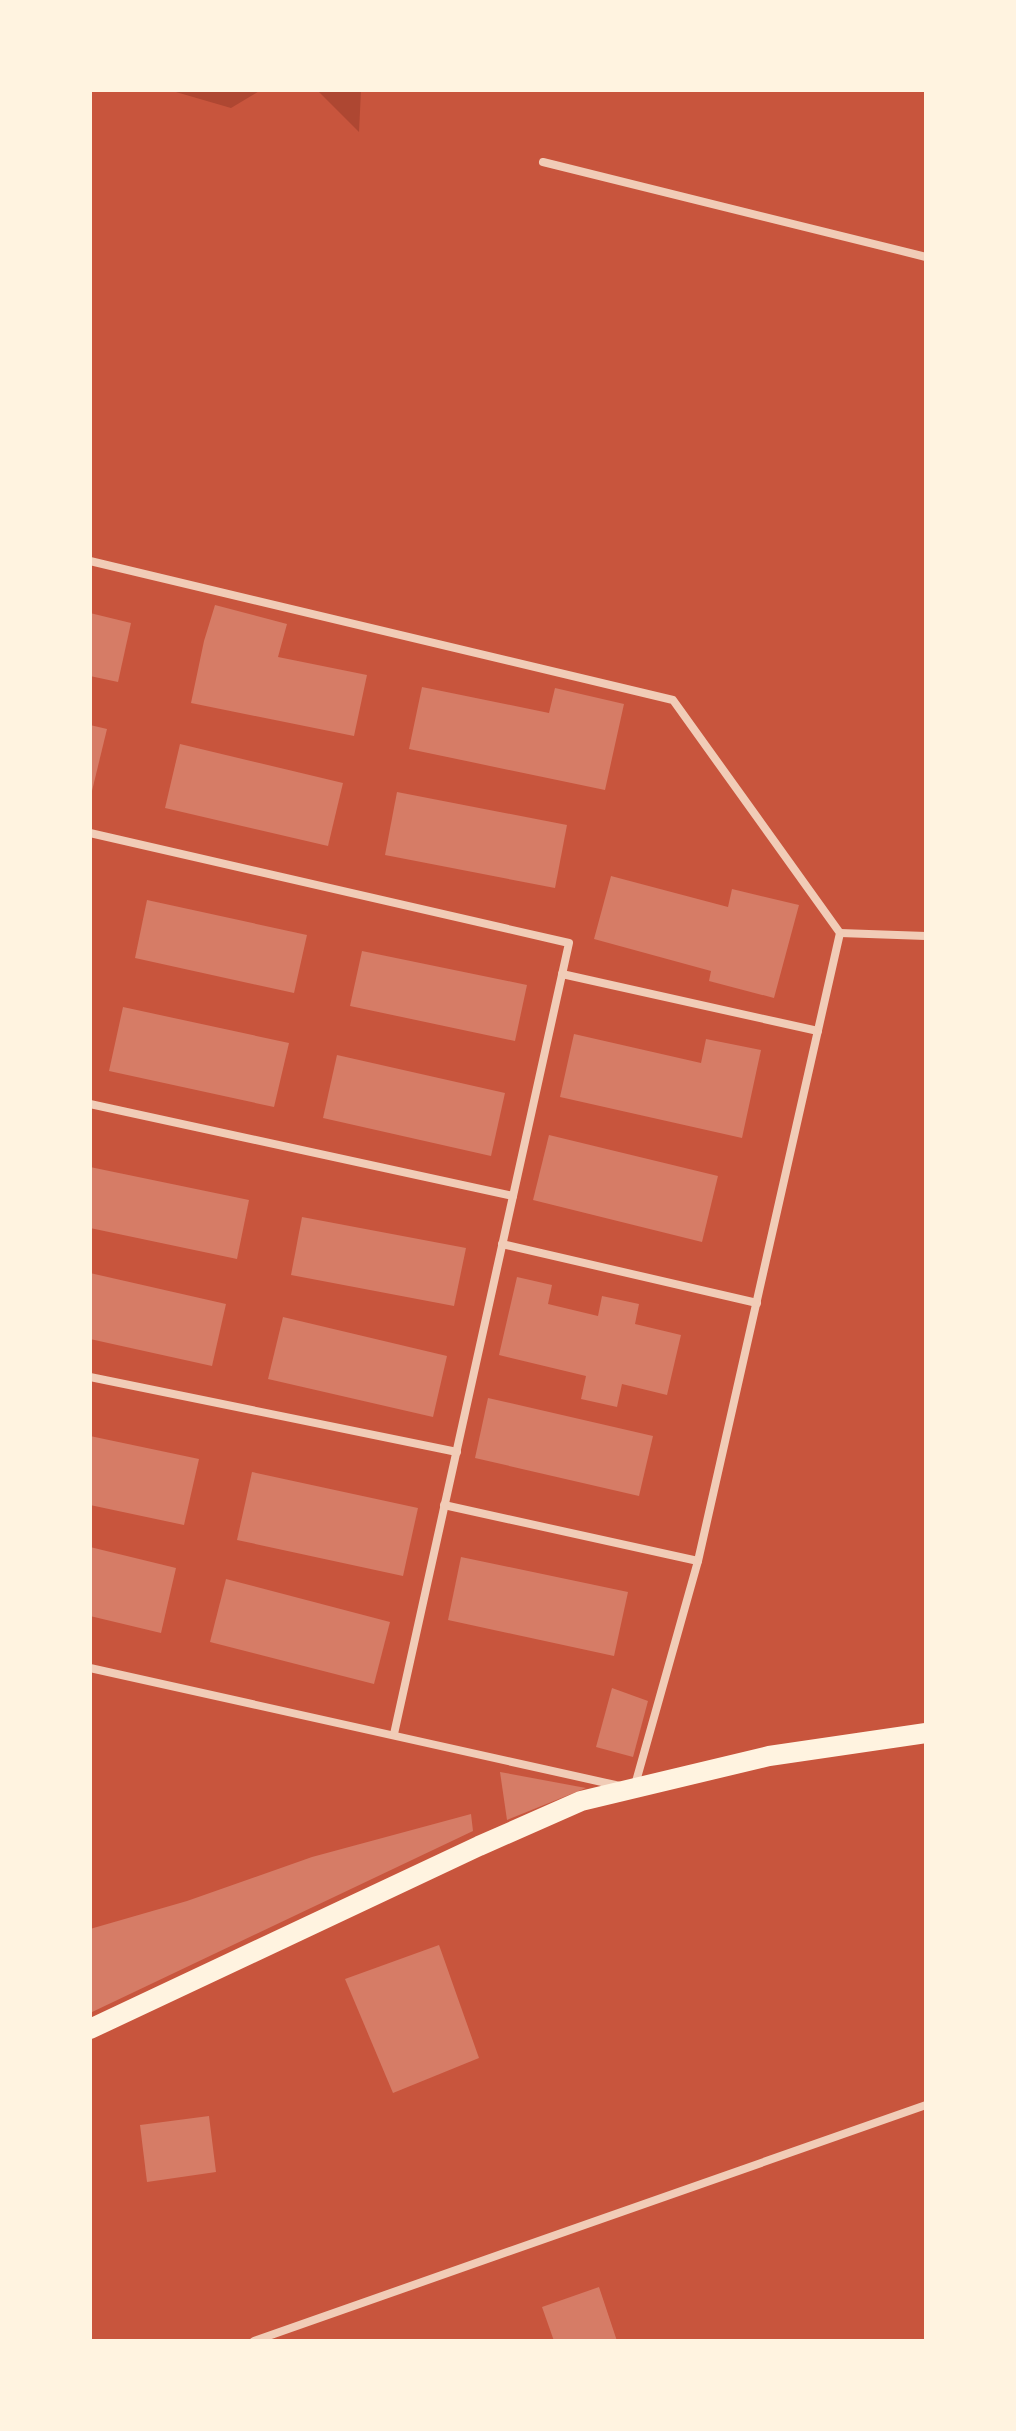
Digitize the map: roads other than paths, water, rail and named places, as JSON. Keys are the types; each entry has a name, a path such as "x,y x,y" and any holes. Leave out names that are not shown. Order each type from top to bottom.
{"main road":[{"path":"90,2029 581,1801 769,1756 926,1733"}],"street":[{"path":"543,162 926,257"},
{"path":"90,561 673,700 840,933 698,1561 634,1789 90,1668"},
{"path":"90,833 569,943 394,1734"},
{"path":"840,933 926,936"},
{"path":"562,974 818,1031"},
{"path":"90,1104 513,1196"},
{"path":"502,1244 757,1303"},
{"path":"90,1377 457,1452"},
{"path":"444,1505 698,1561"},
{"path":"254,2341 926,2105"}]}
